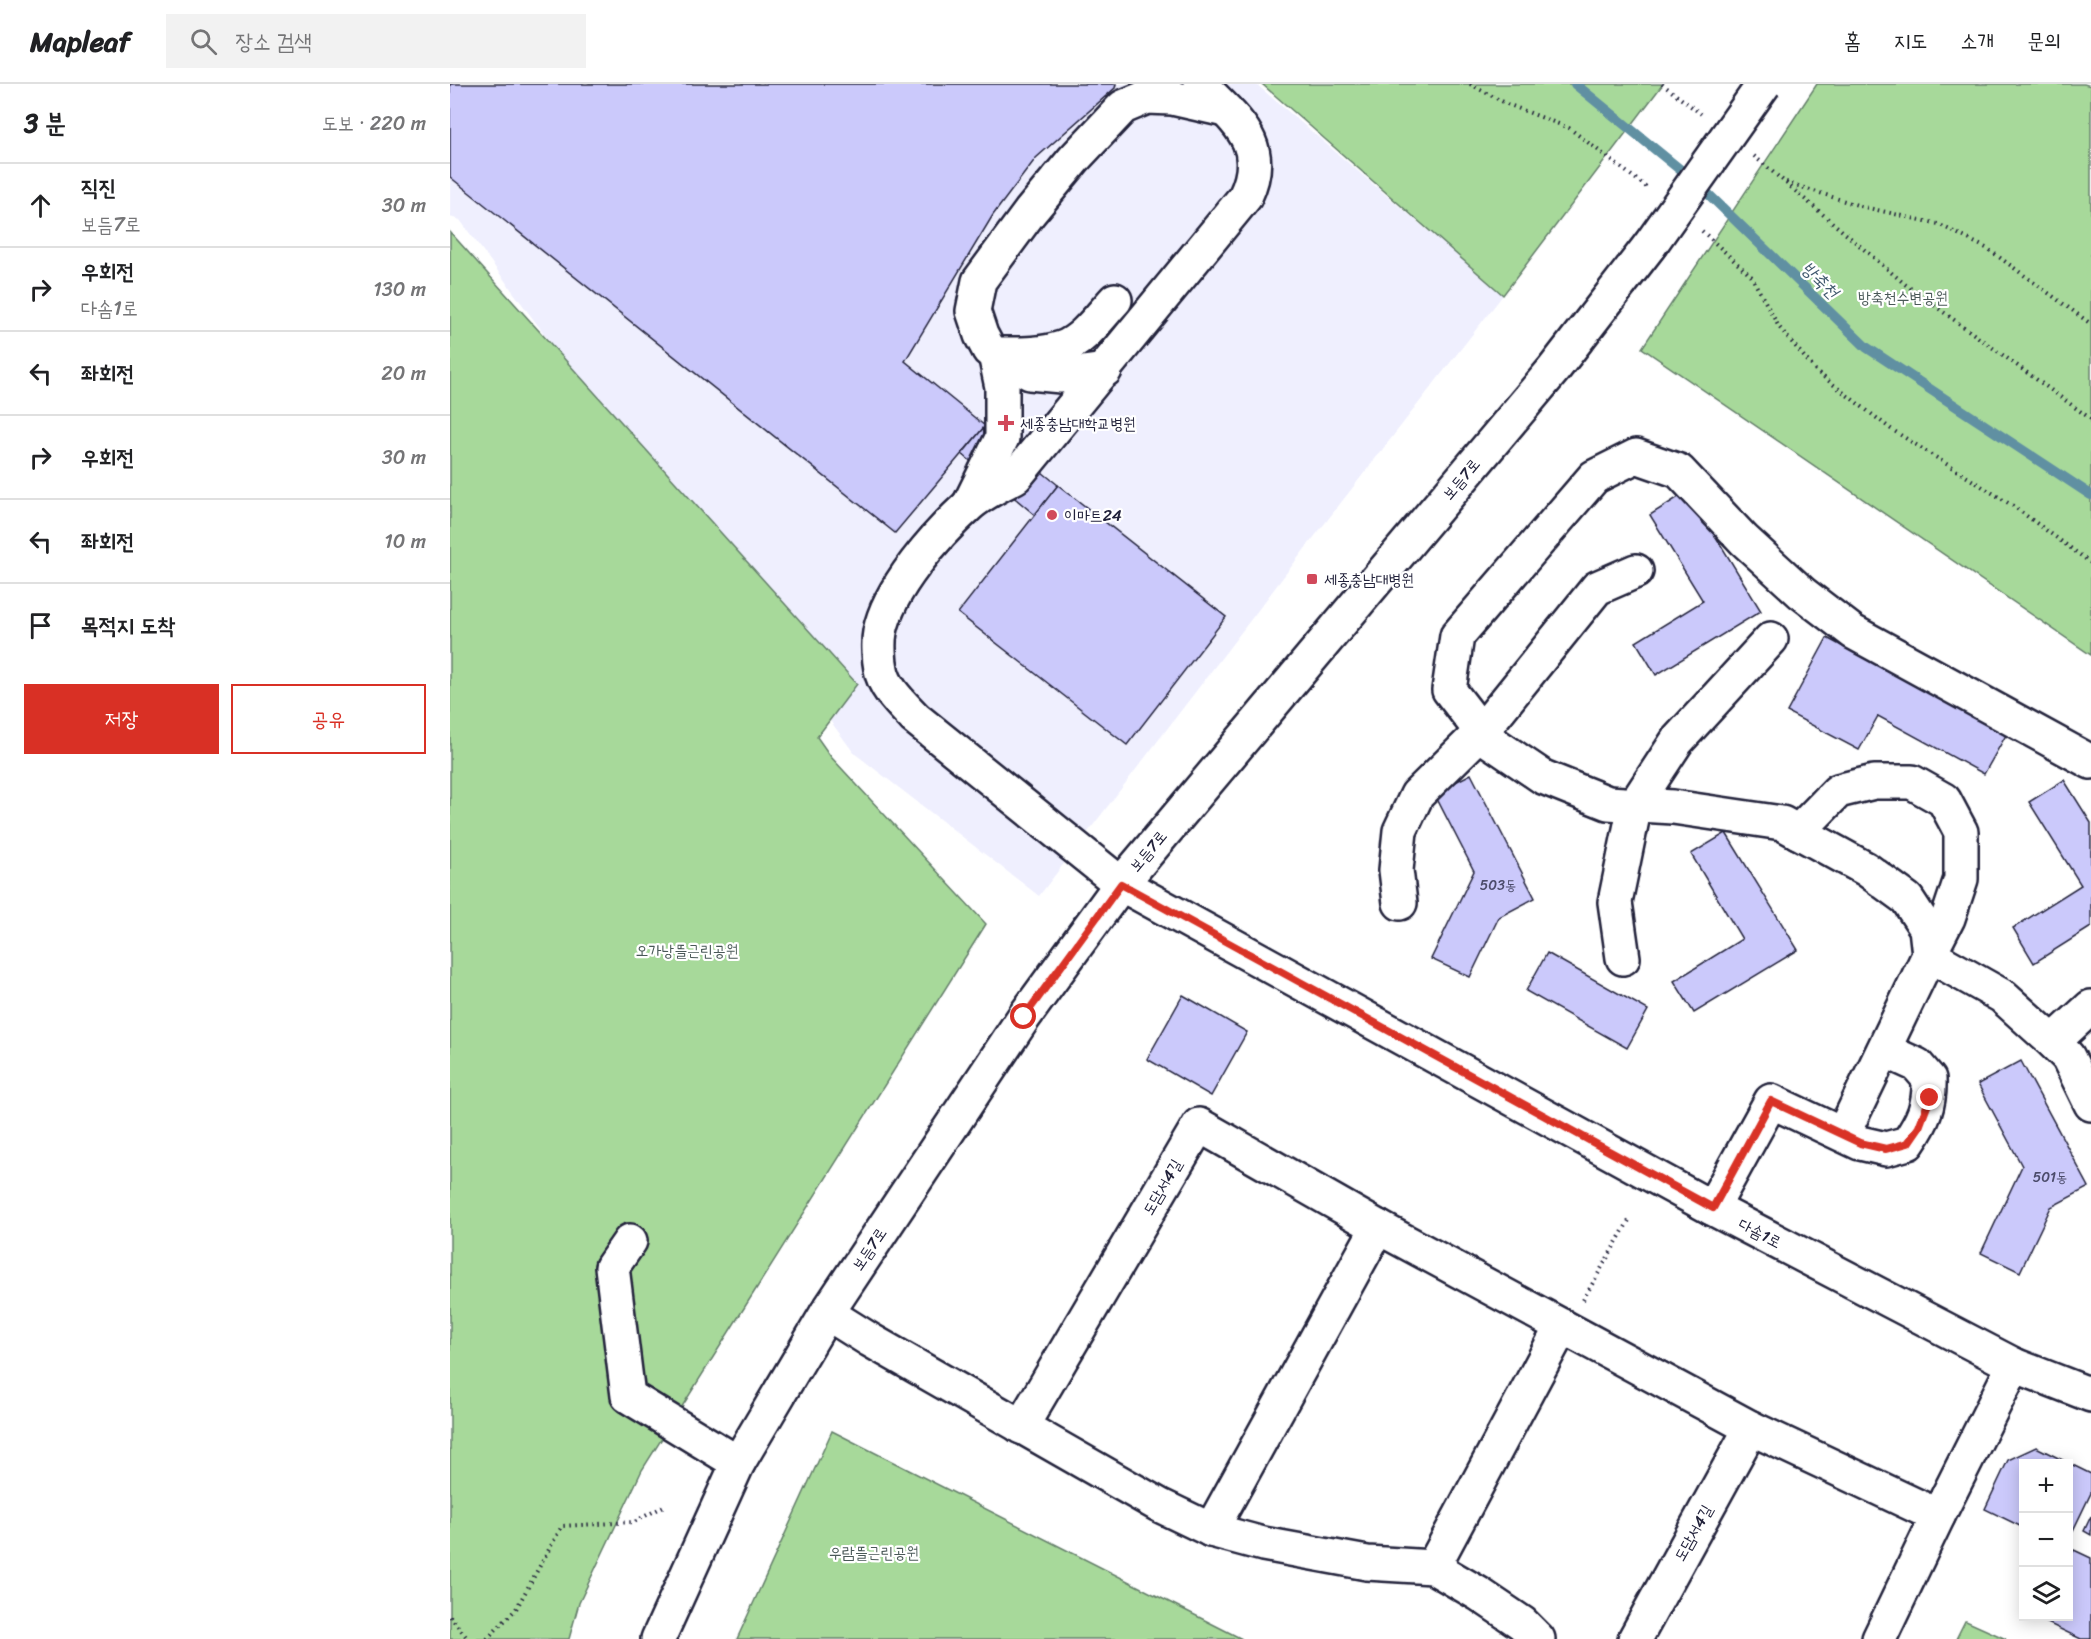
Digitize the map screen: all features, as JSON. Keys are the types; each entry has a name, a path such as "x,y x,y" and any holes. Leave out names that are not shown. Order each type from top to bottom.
{"street":[{"path":"970,503 1016,476 1245,197 1253,181 1253,148 1247,134 1200,84"},
{"name":"보듬7로","path":"657,1639 738,1463 827,1313 1024,1017 1121,884 1554,369 1650,245 1764,84"},
{"path":"1105,370 1061,376 1030,373 989,350 973,311 979,281 1030,212 1127,95 1172,98 1224,110"},
{"path":"995,354 1034,353 1063,347 1081,336 1115,300"},
{"path":"970,503 1002,438 1002,387 995,354"},
{"path":"1929,955 1926,928 1907,899 1866,869 1782,823 1673,807 1608,803 1543,777 1487,739 1449,690 1456,636 1594,477 1636,456 1680,471 1744,540 1802,593 1853,632 2091,762"},
{"name":"다솜1로","path":"970,503 930,547 899,587 888,608 880,633 881,670 891,691 915,718 1121,884 1713,1208 2014,1365 2091,1395"},
{"path":"1400,903 1396,870 1400,831 1417,795 1481,732 1597,588 1636,571"},
{"path":"1623,958 1615,902 1635,805 1677,741 1771,639"},
{"path":"1798,832 1838,791 1874,782 1912,782 1944,801 1961,832 1961,879 1948,918 1843,1134"},
{"path":"1929,955 2002,996 2053,1042 2068,1057 2091,1104"},
{"path":"2053,1042 2091,1007"},
{"path":"1713,1208 1771,1101 1860,1143 1886,1149 1908,1143 1919,1127 1930,1098 1929,1079 1917,1065 1884,1050"},
{"name":"도담서4길","path":"1021,1427 1198,1125 1378,1227 1572,1314 1751,1428 1938,1516"},
{"path":"1211,1530 1378,1227"},
{"path":"630,1241 612,1267 628,1396 738,1463"},
{"path":"827,1313 870,1340 1159,1505 1211,1530 1263,1544 1356,1561 1433,1567 1522,1623 1538,1639"},
{"path":"1433,1567 1572,1314"},
{"path":"1880,1639 1938,1516 2014,1365"},
{"name":"도담서4길","path":"1635,1639 1751,1428"}],"path":[{"path":"1470,84 1507,104 1569,128 1655,194"},
{"path":"1662,84 1708,119"},
{"path":"1751,154 1906,285 2091,419"},
{"path":"1783,181 1860,206 1938,224 1988,249 2091,324"},
{"path":"1700,229 1750,276 1779,327 1817,372 1891,429 2013,506 2091,563"},
{"path":"1572,1314 1631,1217"},
{"path":"487,1639 516,1610 561,1526 634,1522 666,1505"},
{"path":"450,1616 468,1639"}],"shaded area":[{"name":"세종충남대학교병원","path":"450,84 1256,84 1503,295 1039,896 854,753 460,220 450,217"}],"green space":[{"path":"1262,84 1663,84 1503,295"},
{"name":"방축천수변공원","path":"1817,84 2084,84 2091,86 2091,655 1642,348"},
{"name":"오가낭뜰근린공원","path":"450,232 857,684 817,737 831,757 986,924 642,1470 579,1603 569,1639 450,1639"},
{"name":"우람뜰근린공원","path":"832,1431 1242,1639 737,1639"},
{"path":"1966,1621 2006,1639 1956,1639"}],"building":[{"path":"450,84 1116,84 1115,88 1036,158 993,215 905,361 985,426 895,533 450,177"},
{"path":"985,426 1058,485 1035,515 962,454"},
{"path":"1058,485 1226,617 1127,745 958,613"},
{"path":"1688,491 1761,611 1656,675 1636,642 1703,601 1650,515"},
{"path":"1827,638 2006,735 1984,774 1878,716 1859,750 1787,712"},
{"path":"1471,774 1535,898 1499,917 1470,977 1431,959 1474,871 1434,793"},
{"path":"2064,780 2091,823 2091,927 2034,963 2013,928 2081,885 2029,802"},
{"path":"1726,833 1798,950 1694,1013 1674,981 1742,939 1691,854"},
{"path":"1547,953 1648,1010 1627,1048 1526,991"},
{"path":"1183,995 1247,1032 1211,1096 1147,1059"},
{"path":"2021,1061 2089,1187 2051,1207 2020,1272 1981,1253 2022,1166 1978,1084"},
{"path":"2036,1447 2060,1459 2019,1459 2019,1526 1985,1509 2008,1460"},
{"path":"2073,1465 2091,1474 2091,1493 2073,1531"},
{"path":"2091,1516 2091,1535 2084,1531"},
{"path":"2074,1550 2091,1558 2091,1639 2081,1639 2043,1621 2073,1621"}],"waterway":[{"name":"방축천","path":"1575,84 1699,185 1866,347 2091,495"}],"place":[{"name":"세종충남대학교병원","path":"1006,423"},
{"name":"이마트24","path":"1052,515"},
{"name":"세종충남대병원","path":"1312,579"}],"route":[{"path":"1024,1017 1121,884 1713,1208 1771,1101 1860,1143 1886,1149 1908,1143 1919,1127 1930,1098"}]}
